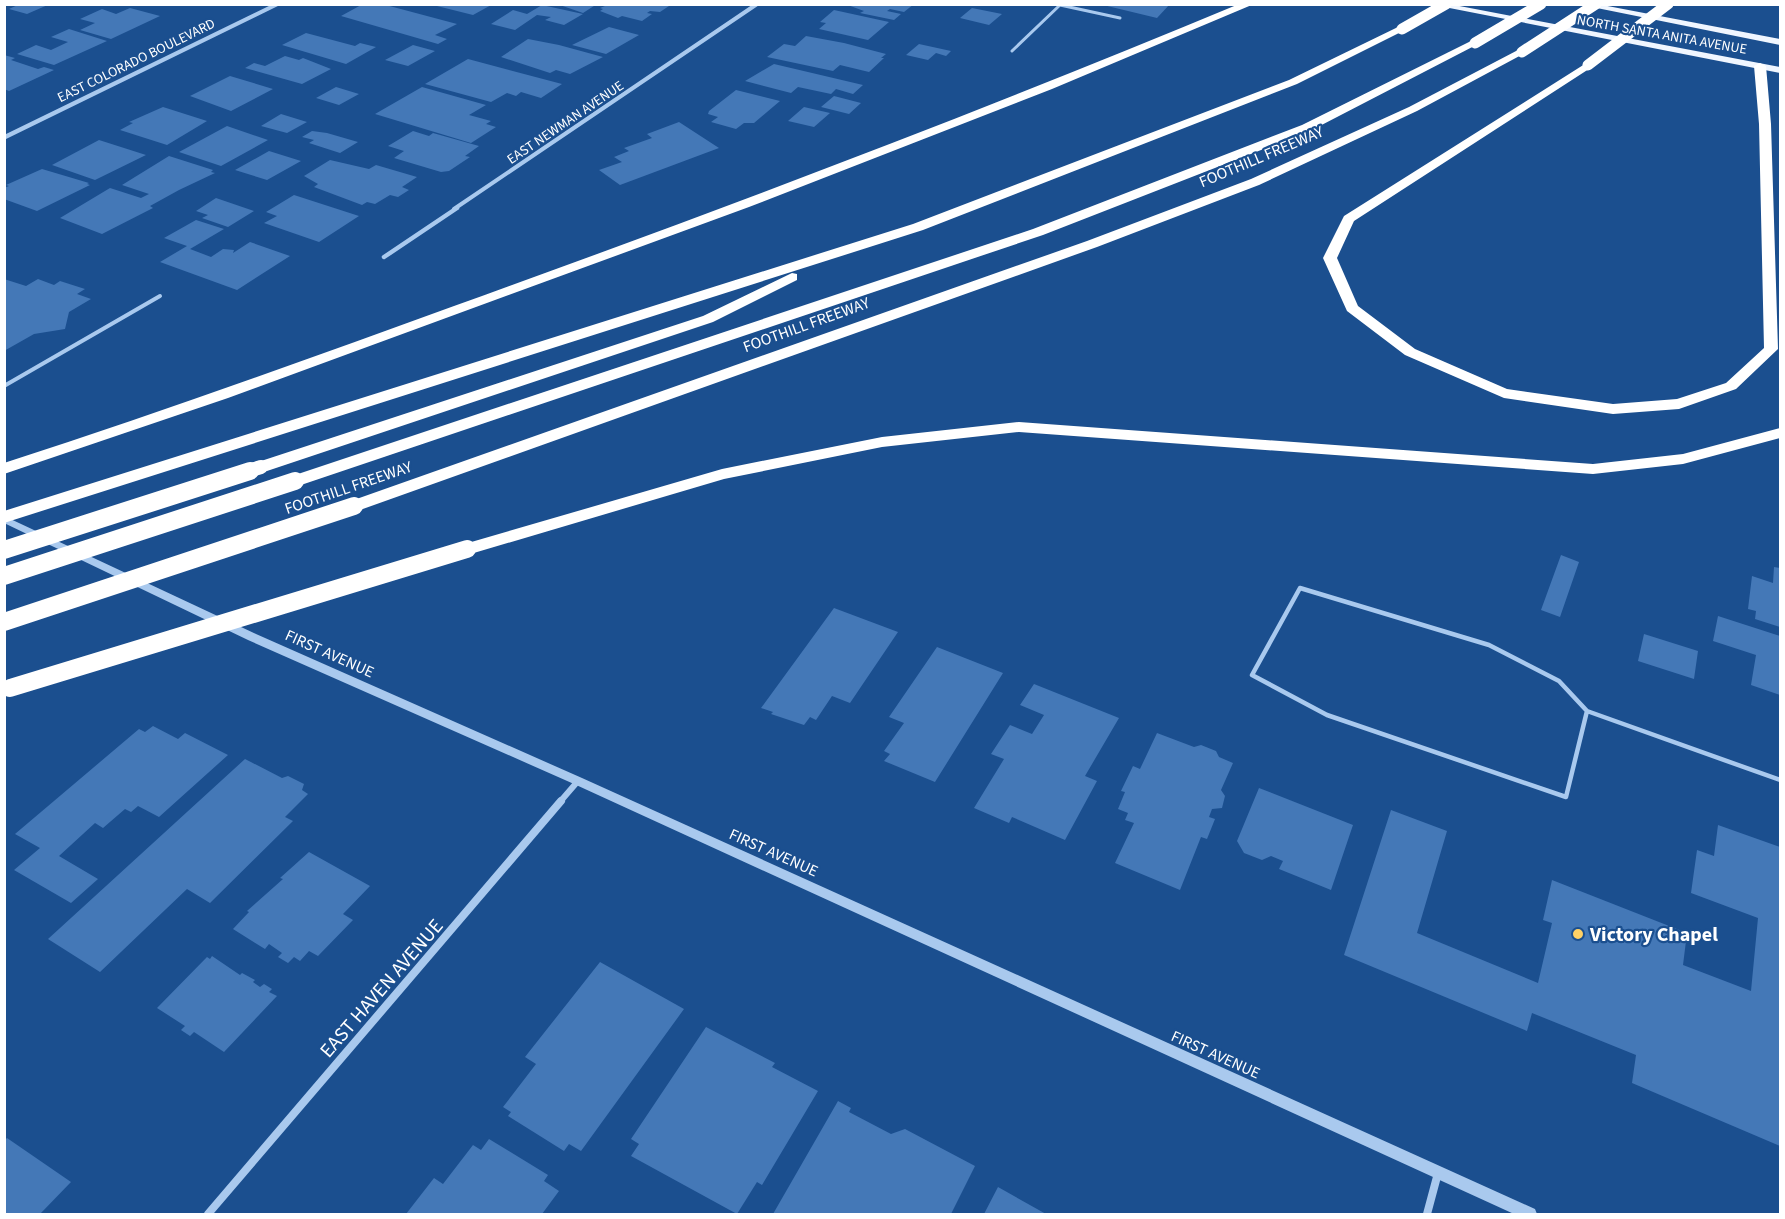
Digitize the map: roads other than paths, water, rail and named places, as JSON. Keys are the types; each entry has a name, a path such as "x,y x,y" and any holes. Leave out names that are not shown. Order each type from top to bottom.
{"highway":[{"path":"4,469 153,421 624,250 1008,102 1249,4"},
{"path":"4,518 918,227 1293,82 1446,4"},
{"path":"4,576 1038,232 1306,128 1475,42 1541,4"},
{"name":"FOOTHILL FREEWAY","path":"4,622 354,506 1092,244 1255,182 1413,109 1522,52 1596,4"},
{"path":"1668,4 1588,64 1349,219 1330,258 1352,308 1410,352 1504,393 1613,409 1679,404 1731,386 1772,349 1765,124 1760,66"},
{"path":"4,550 708,319 842,251"},
{"path":"7,689 722,474 882,442 1018,427 1593,469 1683,459 1780,433"}],"main road":[{"name":"NORTH SANTA ANITA AVENUE","path":"1433,4 1780,70"},
{"name":"NORTH SANTA ANITA AVENUE","path":"1581,4 1780,42"}],"street":[{"name":"EAST COLORADO BOULEVARD","path":"4,138 279,4"},
{"name":"EAST NEWMAN AVENUE","path":"384,257 757,4"},
{"name":"FIRST AVENUE","path":"4,518 252,637 578,781 1530,1215"},
{"name":"EAST HAVEN AVENUE","path":"208,1215 578,781"},
{"path":"1427,1215 1438,1173"}],"lane":[{"path":"1012,51 1059,5 1120,18"},
{"path":"4,386 160,296"},
{"path":"1587,711 1566,797 1328,715 1252,675 1300,588 1489,645 1559,681 1587,711 1780,780"}],"place":[{"name":"Victory Chapel","path":"1578,934"}]}
